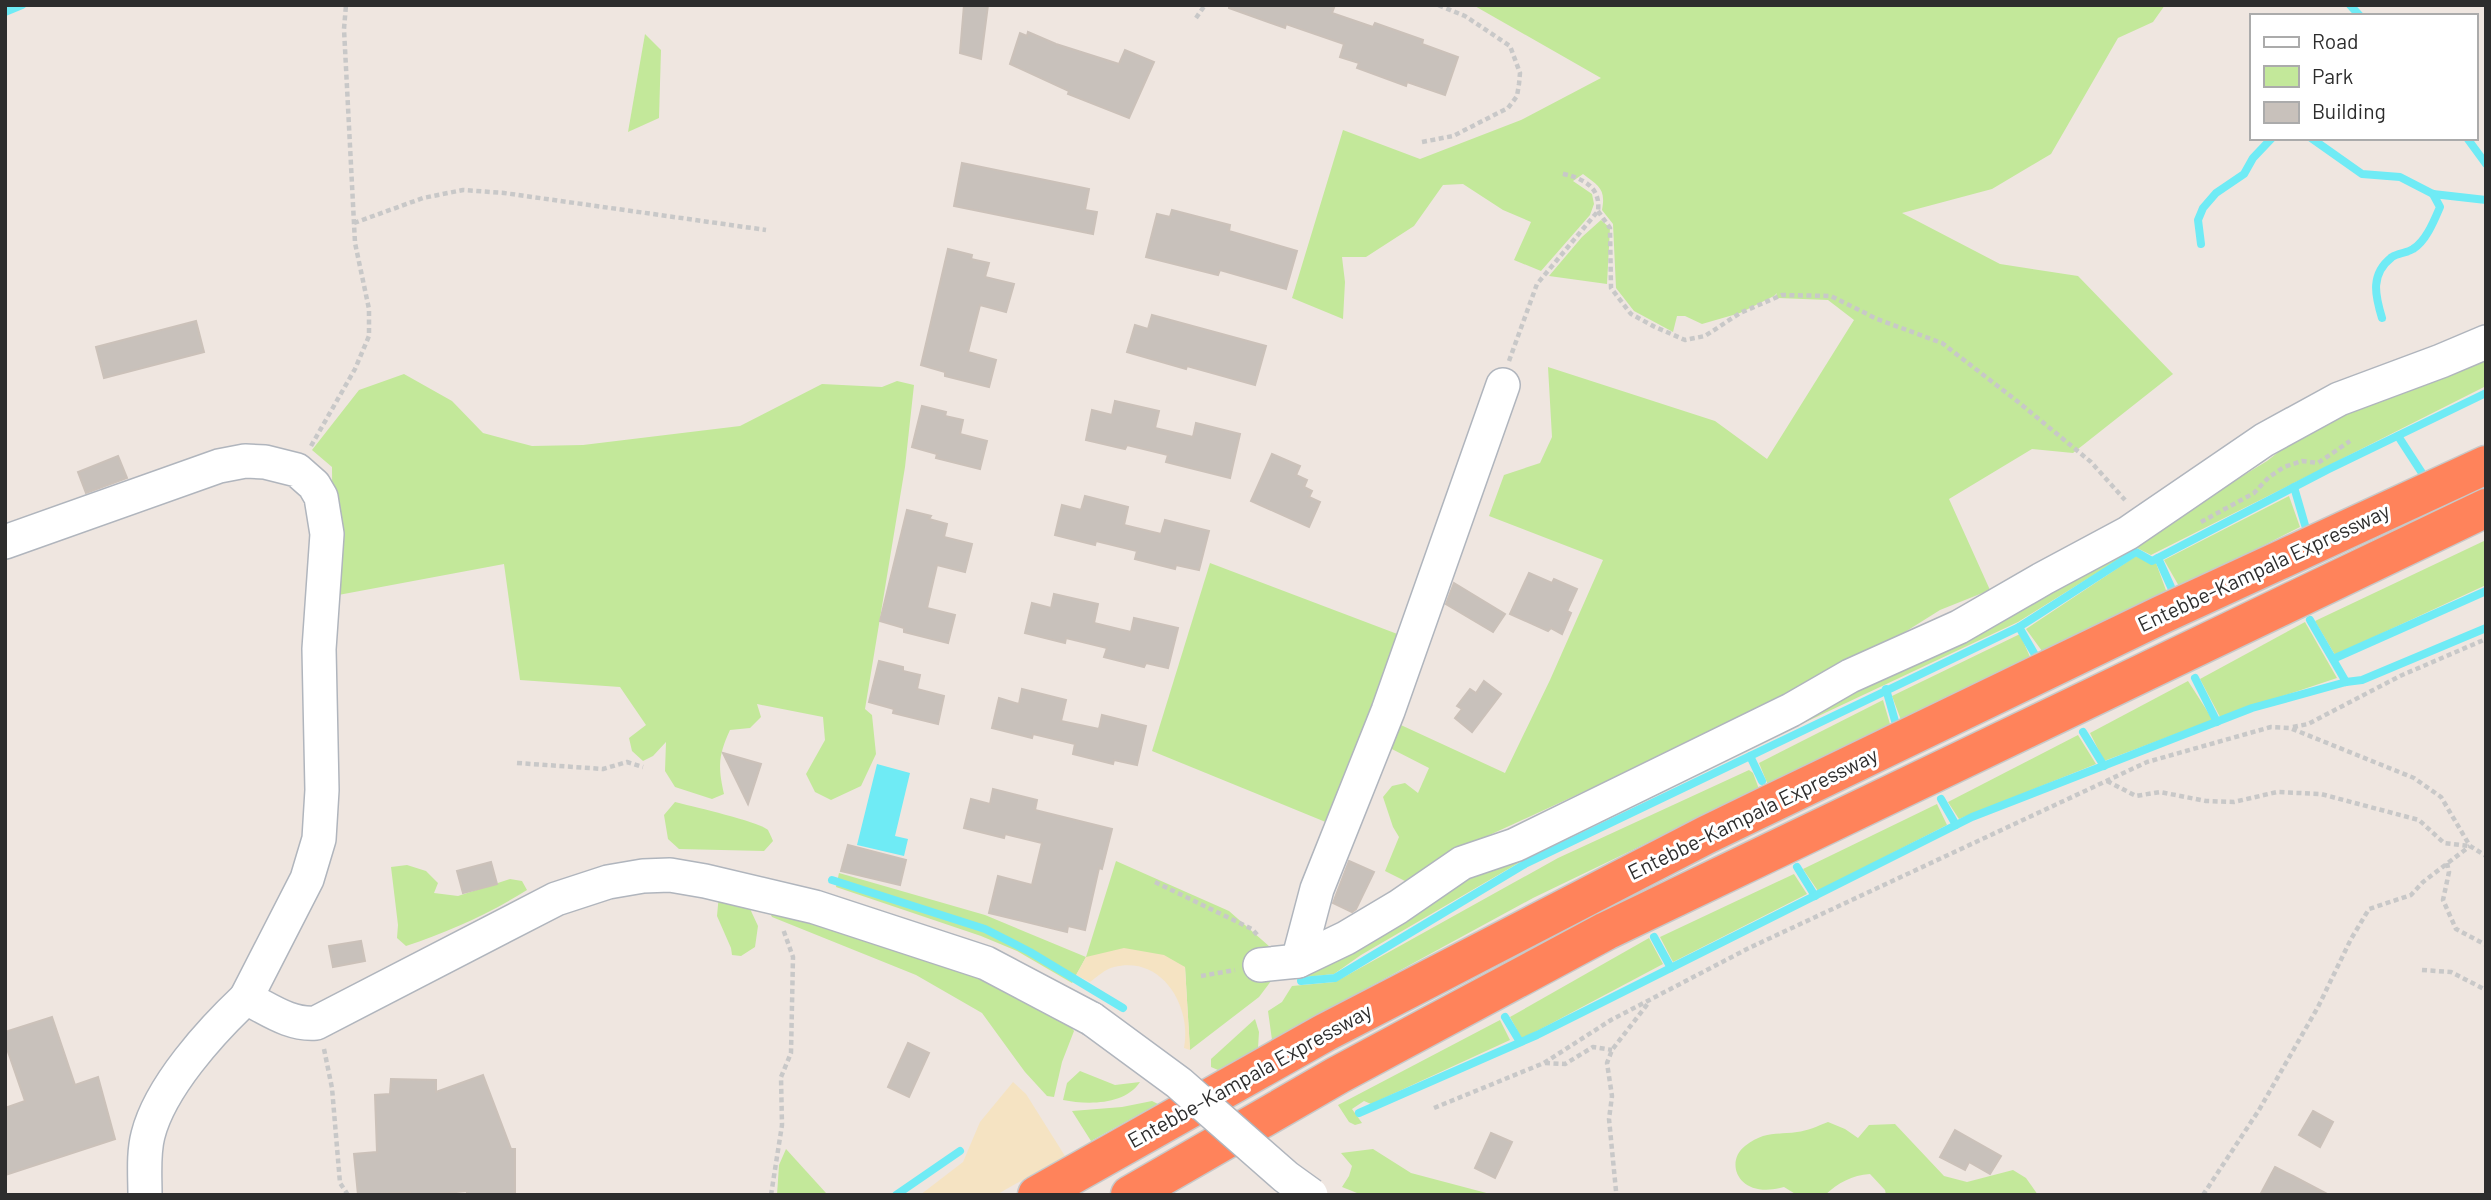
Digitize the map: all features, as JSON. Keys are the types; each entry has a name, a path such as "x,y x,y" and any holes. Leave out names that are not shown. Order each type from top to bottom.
{"highway":[{"name":"Entebbe-Kampala Expressway","path":"1037,1195 1326,1032 1706,835 2161,615 2486,466"},
{"name":"Entebbe-Kampala Expressway","path":"1130,1195 1338,1075 1606,931 2486,508"}],"street":[{"path":"1280,963 1346,938 1462,863 1515,845 1779,716 1850,676 1959,627 2145,521 2264,440 2339,399 2486,342"},
{"path":"1280,963 1317,889 1378,737 1503,385"},
{"path":"5,542 219,466 246,461 265,462 297,470 314,485 321,496 327,534 319,649 322,790 319,839 307,879 246,998 214,1028 176,1080 152,1120 145,1154 145,1195"},
{"path":"246,998 289,1020 301,1024 316,1023 556,899 608,882 643,876 670,875 705,881 815,907 986,963 1092,1019 1179,1083 1286,1177 1311,1195"}],"path":[{"path":"297,470 355,369 369,336 369,309 355,243 344,29 346,5"},
{"path":"1196,18 1205,5"},
{"path":"1422,142 1453,136 1508,108 1517,96 1519,84 1520,73 1510,46 1465,16 1438,5"},
{"path":"1503,385 1537,284 1598,211 1600,201 1593,187 1560,173"},
{"path":"354,223 423,198 463,190 504,193 766,230"},
{"path":"1598,211 1610,228 1611,288 1631,314 1685,340 1705,336 1740,313 1782,295 1831,296 1877,318 1941,343 2091,462 2145,521"},
{"path":"2197,524 2254,493 2269,477 2284,467 2302,461 2318,463 2350,441"},
{"path":"1434,1108 1544,1063 1611,1020 1749,948 2106,781 2160,758 2271,727 2290,728 2308,724 2400,676 2486,639"},
{"path":"2290,728 2414,778 2441,797 2470,846"},
{"path":"517,762 603,769 627,762 643,767"},
{"path":"2106,781 2136,796 2160,792 2206,801 2234,802 2277,792 2321,794 2419,820 2444,843 2470,846 2486,856"},
{"path":"2203,1195 2259,1110 2318,1007 2351,939 2369,909 2411,895 2470,846"},
{"path":"2447,863 2449,872 2443,900 2456,929 2486,945"},
{"path":"1155,882 1252,929 1280,963"},
{"path":"771,1195 782,1125 781,1077 791,1053 793,957 781,925"},
{"path":"2422,970 2451,972 2486,990"},
{"path":"1616,1191 1609,1119 1612,1096 1607,1063 1612,1050 1652,998"},
{"path":"301,1024 323,1044 332,1088 340,1183 348,1195"},
{"path":"1544,1063 1565,1064 1593,1047 1612,1050"}],"green space":[{"path":"1473,5 2165,5 2153,22 2118,38 2051,154 1992,189 1902,213 2000,264 2078,276 2173,374 2073,453 2032,449 1949,499 1990,590 1940,610 1835,676 1483,838 1417,887 1385,871 1399,837 1383,797 1392,786 1405,783 1418,793 1429,768 1384,745 1390,720 1505,773 1603,560 1489,516 1504,475 1540,463 1552,437 1548,367 1715,421 1767,459 1854,320 1828,300 1775,298 1777,293 1740,313 1702,324 1685,316 1677,316 1673,332 1634,311 1616,288 1613,224 1602,210 1602,193 1597,185 1583,174 1573,181 1592,194 1594,204 1590,215 1541,271 1514,260 1531,222 1503,210 1463,184 1443,185 1414,226 1366,257 1342,257 1345,282 1343,319 1292,298 1343,130 1420,159 1521,120 1601,78"},
{"path":"645,34 661,50 659,118 628,132"},
{"path":"1601,220 1610,228 1607,284 1549,276 1582,237"},
{"path":"2486,353 2486,386 2151,555 2137,548 2018,622 1522,861 1361,955 1334,974 1305,977 1311,965 1407,909 2236,480 2267,461 2315,423"},
{"path":"404,374 452,401 483,433 532,446 583,445 740,426 822,384 882,387 897,381 914,385 905,467 865,709 872,715 876,754 861,786 831,800 815,792 806,774 825,740 823,717 757,704 761,717 750,728 730,730 726,739 720,762 724,794 712,799 675,787 665,771 666,742 653,756 643,761 632,751 629,738 646,725 620,687 520,680 504,564 333,596 332,467 312,450 359,390"},
{"path":"2289,496 2300,527 2180,588 2164,560"},
{"path":"2486,540 2486,585 2335,655 2315,621"},
{"path":"2136,556 2151,564 2156,563 2167,593 2042,651 2026,629"},
{"path":"1210,563 1400,635 1328,823 1152,751"},
{"path":"2305,622 2337,678 2220,717 2200,679"},
{"path":"2020,634 2030,657 1901,720 1892,696"},
{"path":"2188,681 2213,720 2104,761 2090,733"},
{"path":"1883,700 1890,724 1768,785 1759,763"},
{"path":"2078,735 2096,764 1959,819 1948,802"},
{"path":"1749,770 1753,773 1759,789 1533,898 1272,1040 1268,1011 1282,1002 1292,986 1335,982 1558,858"},
{"path":"675,802 763,827 768,830 773,841 764,851 679,849 668,839 664,815"},
{"path":"1937,804 1947,825 1818,891 1803,869"},
{"path":"1116,861 1229,911 1286,961 1259,997 1190,1050 1185,967 1086,957"},
{"path":"407,865 426,871 438,883 434,893 458,896 510,879 522,881 527,890 468,922 406,946 397,938 391,867"},
{"path":"839,873 985,915 1086,957 1072,983 1017,951 981,936 836,887"},
{"path":"1794,874 1807,894 1673,962 1660,937"},
{"path":"719,894 745,898 758,926 755,947 741,956 732,955 717,916"},
{"path":"769,911 890,937 1064,1017 1074,1031 1062,1062 1054,1097 1047,1096 1025,1072 982,1013 916,975 772,917"},
{"path":"1649,938 1663,964 1522,1039 1510,1017"},
{"path":"1255,1019 1259,1032 1258,1048 1218,1070 1211,1067 1211,1059"},
{"path":"1500,1020 1510,1040 1371,1104 1364,1101 1352,1109 1362,1123 1355,1125 1349,1122 1338,1105"},
{"path":"1080,1071 1115,1085 1140,1082 1125,1095 1105,1102 1063,1100 1067,1083"},
{"path":"1152,1101 1158,1104 1091,1141 1072,1111 1122,1107"},
{"path":"1828,1122 1858,1138 1869,1125 1895,1124 1944,1176 1967,1182 2013,1170 2026,1178 2038,1195 1886,1195 1885,1190 1870,1174 1846,1180 1825,1195 1797,1195 1784,1187 1768,1190 1756,1188 1739,1177 1736,1161 1739,1153 1752,1141 1770,1135 1805,1131"},
{"path":"786,1149 826,1193 777,1195 779,1165"},
{"path":"1373,1149 1411,1173 1494,1195 1362,1195 1342,1187 1352,1166 1341,1153"}],"sand":[{"path":"1124,948 1164,955 1185,967 1190,1050 1184,1048 1183,1016 1178,1001 1170,987 1159,976 1131,965 1111,968 1090,982 1076,975 1086,957"},
{"path":"1013,1082 1026,1094 1065,1156 996,1195 920,1195 963,1162 980,1122"}],"water":[{"path":"877,764 910,773 895,836 908,839 904,856 857,845"}],"building":[{"path":"964,5 988,5 981,59 960,53"},
{"path":"1229,5 1335,5 1332,13 1373,27 1375,23 1423,40 1422,44 1458,57 1445,95 1407,82 1406,86 1357,68 1359,63 1340,57 1344,44 1286,24 1285,28 1229,8"},
{"path":"1028,32 1119,64 1125,50 1154,62 1129,118 1068,94 1069,91 1010,64 1020,33 1027,36"},
{"path":"962,163 1089,189 1085,210 1097,212 1093,234 954,206"},
{"path":"1172,210 1230,225 1229,231 1297,251 1286,289 1220,270 1218,275 1146,257 1157,214 1170,217"},
{"path":"948,249 989,263 985,277 1014,284 1006,312 980,305 968,352 996,360 989,387 945,376 945,372 921,365"},
{"path":"1152,315 1266,346 1255,385 1127,352 1135,325 1148,329"},
{"path":"196,321 204,352 104,378 96,347"},
{"path":"1115,401 1159,411 1155,428 1193,437 1196,423 1240,434 1230,478 1166,462 1168,455 1127,445 1125,449 1086,440 1092,410 1112,415"},
{"path":"922,406 963,420 960,434 987,441 980,469 936,458 937,454 912,447"},
{"path":"1272,454 1300,466 1296,475 1307,480 1304,487 1312,491 1309,497 1320,502 1309,527 1251,501"},
{"path":"118,456 127,478 86,493 78,472"},
{"path":"1085,496 1128,507 1124,525 1161,534 1165,520 1209,531 1199,570 1176,565 1175,569 1135,559 1137,551 1096,541 1095,545 1055,535 1062,505 1081,510"},
{"path":"907,510 931,516 929,519 947,524 944,537 972,544 965,572 937,565 927,608 955,615 948,643 904,632 904,628 880,621"},
{"path":"1529,573 1552,583 1554,579 1577,589 1567,611 1571,613 1562,634 1551,628 1548,631 1510,614"},
{"path":"1454,583 1505,614 1493,632 1446,604"},
{"path":"1054,594 1098,604 1094,623 1131,632 1134,618 1178,628 1168,668 1146,663 1144,667 1104,657 1107,648 1066,638 1065,643 1025,633 1032,603 1051,608"},
{"path":"879,661 920,675 917,689 944,696 938,724 893,713 894,709 869,702"},
{"path":"1484,681 1501,694 1472,732 1455,718 1462,709 1457,706 1470,689 1476,693"},
{"path":"1022,689 1066,700 1061,721 1099,729 1102,715 1146,726 1137,765 1114,760 1113,764 1073,754 1075,744 1033,734 1032,738 992,728 999,698 1019,704"},
{"path":"723,753 761,764 748,804"},
{"path":"993,789 1037,800 1035,810 1112,829 1102,869 1099,868 1085,930 1068,926 1067,932 989,913 998,876 1032,885 1042,843 1005,834 1004,838 964,828 971,799 990,804"},
{"path":"848,845 906,860 900,885 841,871"},
{"path":"1349,861 1374,872 1352,912 1333,903"},
{"path":"491,862 497,884 463,893 457,871"},
{"path":"361,941 365,961 333,967 329,946"},
{"path":"52,1017 75,1085 98,1077 115,1139 5,1175 5,1108 25,1101 5,1043 5,1032"},
{"path":"908,1043 929,1053 909,1097 888,1087"},
{"path":"483,1075 511,1149 515,1149 515,1195 467,1195 467,1191 424,1195 411,1195 410,1192 358,1195 354,1154 377,1152 375,1095 390,1094 391,1079 436,1080 436,1092"},
{"path":"2313,1111 2333,1122 2320,1147 2299,1135"},
{"path":"1955,1130 2001,1156 1990,1174 1969,1162 1965,1170 1940,1157"},
{"path":"1491,1133 1512,1142 1495,1178 1475,1168"},
{"path":"2275,1167 2293,1176 2329,1195 2260,1195"}],"waterway":[{"path":"5,12 22,5"},
{"path":"2350,5 2358,14"},
{"path":"2201,244 2198,220 2203,208 2216,193 2244,174 2253,158 2270,140"},
{"path":"2314,140 2362,174 2400,177 2433,194 2486,200"},
{"path":"2468,140 2486,164"},
{"path":"2382,318 2376,293 2380,270 2392,257 2413,249 2426,236 2440,207 2433,194"},
{"path":"1301,981 1335,978 1525,864 2019,627 2136,552 2152,561 2327,470 2486,393"},
{"path":"2398,436 2422,473"},
{"path":"2294,487 2305,525"},
{"path":"2158,558 2171,587"},
{"path":"2333,659 2486,591"},
{"path":"2310,620 2346,682"},
{"path":"2019,627 2034,653"},
{"path":"1359,1113 1537,1035 1972,817 2252,708 2362,680 2486,628"},
{"path":"2195,678 2217,722"},
{"path":"1886,689 1895,721"},
{"path":"2083,732 2104,766"},
{"path":"1750,756 1762,781"},
{"path":"1941,799 1956,825"},
{"path":"1797,867 1815,896"},
{"path":"832,880 985,929 1030,952 1123,1008"},
{"path":"1654,937 1671,968"},
{"path":"1505,1017 1520,1042"},
{"path":"896,1195 960,1151"}]}
